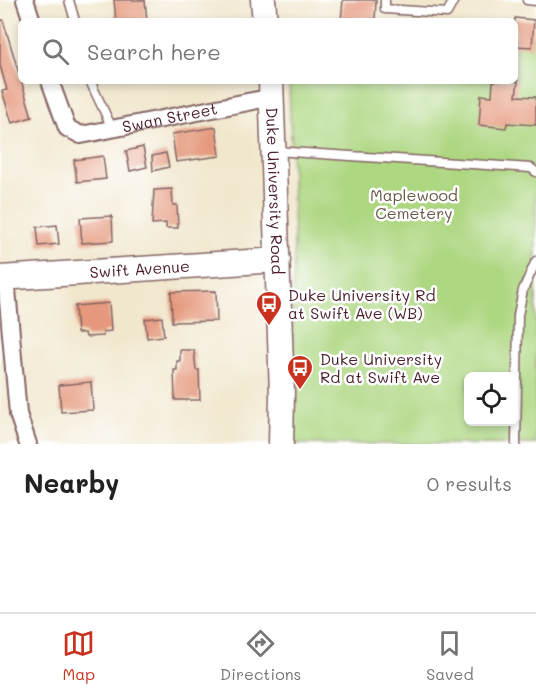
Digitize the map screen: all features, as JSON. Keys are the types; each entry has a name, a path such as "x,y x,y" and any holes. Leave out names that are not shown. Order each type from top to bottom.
{"main road":[{"path":"263,0 265,18"},
{"name":"Duke University Road","path":"272,89 281,444"},
{"name":"Swift Avenue","path":"3,278 278,260"}],"street":[{"path":"25,0 31,18"},
{"name":"Swan Street","path":"51,84 67,128 81,135 272,89"},
{"path":"3,278 18,414 28,444"}],"lane":[{"path":"69,0 74,18"},
{"path":"385,0 384,9 447,14 454,0"},
{"path":"527,0 536,1"},
{"path":"91,84 112,128"},
{"path":"275,151 531,168 536,172"},
{"path":"516,444 518,315 523,290 536,261"}],"green space":[{"name":"Maplewood Cemetery","path":"518,37 536,38 536,444 291,444 294,240 289,84 518,84"}],"building":[{"path":"114,0 145,0 147,18 116,18"},
{"path":"343,0 376,0 375,18 341,18"},
{"path":"518,18 534,20 532,47 518,46"},
{"path":"3,20 18,70 18,84 22,84 32,117 12,123 2,91 7,90 0,65 0,21"},
{"path":"493,84 518,84 516,96 536,97 536,125 507,123 506,128 479,125 481,95 492,96"},
{"path":"216,127 220,156 176,162 172,134"},
{"path":"143,147 147,167 130,171 126,151"},
{"path":"166,153 169,167 153,171 152,156"},
{"path":"103,156 106,179 77,182 74,160"},
{"path":"172,189 173,205 177,205 178,228 166,228 166,223 152,224 154,190"},
{"path":"112,216 113,241 82,243 80,218"},
{"path":"57,225 59,244 39,246 37,227"},
{"path":"216,291 217,321 172,322 171,292"},
{"path":"109,303 111,331 103,332 103,336 86,337 85,333 77,333 75,306"},
{"path":"162,317 164,336 147,338 145,319"},
{"path":"180,350 194,350 196,370 199,370 200,400 175,400 174,370 177,370 177,361 180,361"},
{"path":"91,382 93,410 61,412 59,385"}],"place":[{"name":"Duke University Rd at Swift Ave (WB)","path":"269,327"},
{"name":"Duke University Rd at Swift Ave","path":"300,391"}]}
